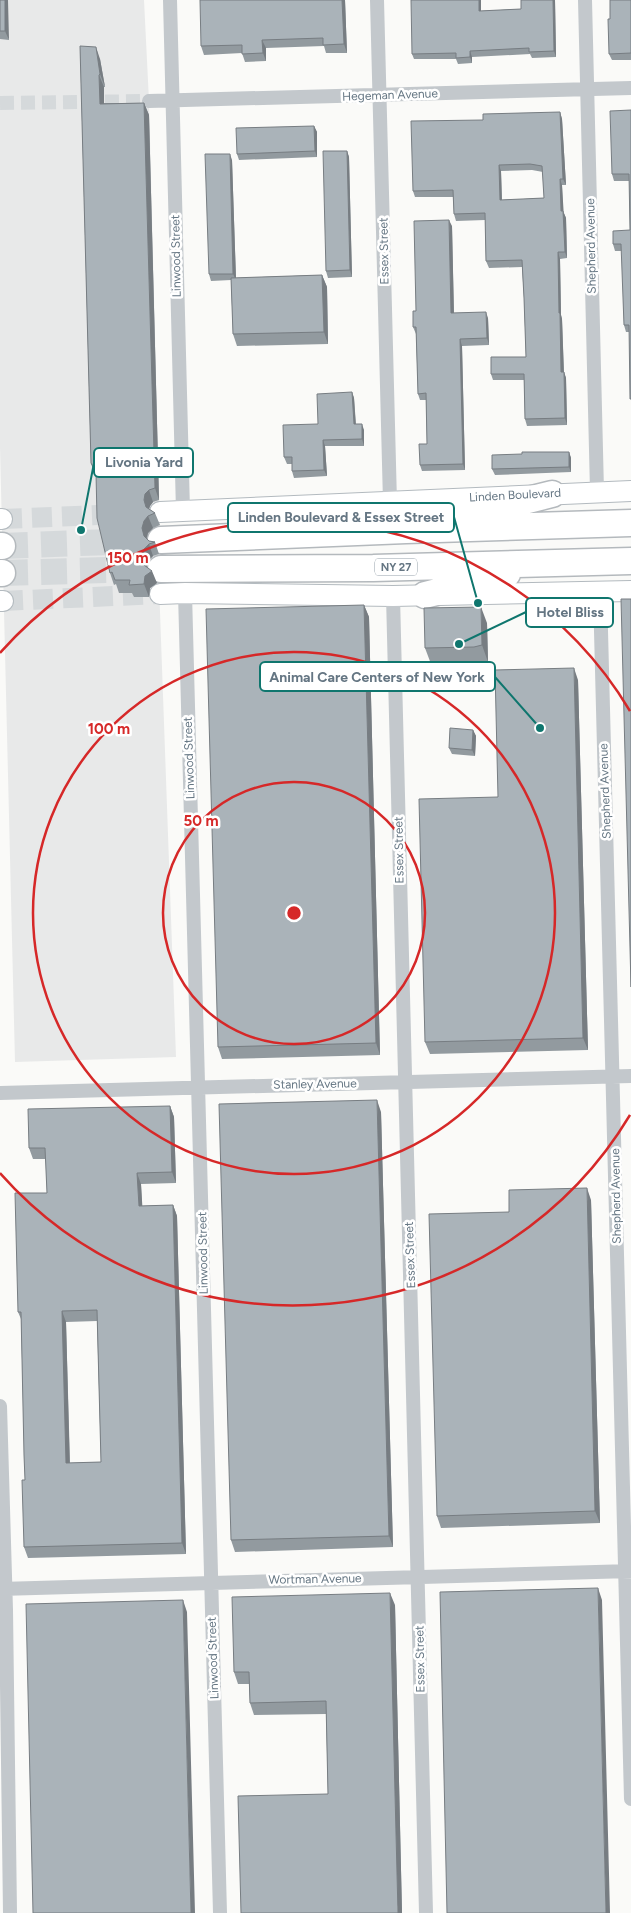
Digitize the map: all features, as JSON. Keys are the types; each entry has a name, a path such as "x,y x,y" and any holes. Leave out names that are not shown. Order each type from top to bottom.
{"highway":[{"path":"406,530 552,494"},
{"path":"161,540 631,523"},
{"name":"NY 27","path":"161,582 373,568 631,561"},
{"path":"425,595 553,563"}],"street":[{"name":"Linwood Street","path":"170,0 182,511"},
{"name":"Essex Street","path":"377,0 390,502"},
{"name":"Shepherd Avenue","path":"585,0 597,491"},
{"name":"Hegeman Avenue","path":"149,100 631,88"},
{"name":"Linden Boulevard","path":"160,512 597,491 631,491"},
{"path":"161,582 185,593 393,596 631,591"},
{"name":"Shepherd Avenue","path":"600,592 628,1571 631,1799"},
{"name":"Linwood Street","path":"185,593 220,1913"},
{"name":"Essex Street","path":"393,596 426,1913"},
{"name":"Stanley Avenue","path":"0,1093 631,1076"},
{"path":"0,1406 10,1913"},
{"name":"Wortman Avenue","path":"3,1589 628,1571"}],"shaded area":[{"path":"0,0 144,0 149,101 161,569 159,584 176,1057 15,1062 0,447"}],"building":[{"path":"0,0 5,0 5,31 0,31"},
{"path":"200,0 342,0 344,44 323,45 323,38 262,40 263,53 242,54 242,45 201,46"},
{"path":"411,0 479,0 479,11 521,9 521,0 553,0 554,51 529,52 529,48 470,51 470,57 456,58 456,53 412,54"},
{"path":"610,0 631,0 631,53 609,54 608,19 610,19"},
{"path":"80,46 96,47 100,74 100,104 144,103 155,488 145,494 144,500 146,507 155,513 148,516 142,528 144,536 149,541 155,542 149,544 144,549 142,556 144,565 152,571 145,576 144,584 129,585 130,580 115,580 112,572 110,573 97,518 96,473 91,463"},
{"path":"631,110 630,399 629,325 624,325 621,244 613,244 613,231 630,230 629,174 612,174 610,111"},
{"path":"560,112 563,179 560,179 561,211 563,211 565,252 558,252 561,372 564,372 565,418 525,419 524,374 491,374 491,357 526,357 522,260 486,261 485,213 454,214 453,190 413,191 411,121 483,120 483,114","holes":["530,164 542,166 544,198 500,200 499,165"]},
{"path":"314,126 315,151 237,154 236,128"},
{"path":"323,151 347,151 350,270 326,271"},
{"path":"205,154 230,154 233,274 209,274"},
{"path":"449,220 451,313 486,312 487,338 460,339 463,464 420,465 419,444 427,444 426,393 418,394 416,327 413,327 413,311 416,311 414,221"},
{"path":"322,275 324,332 233,334 231,278"},
{"path":"352,392 354,424 362,424 362,439 323,440 324,470 292,471 292,457 284,457 283,425 318,424 317,394"},
{"path":"522,452 569,452 569,467 492,469 492,455 522,454"},
{"path":"621,599 631,599 631,987"},
{"path":"364,605 376,1043 218,1047 206,609"},
{"path":"481,607 482,645 474,647 425,648 424,608"},
{"path":"574,668 583,1038 425,1042 419,799 498,797 495,670"},
{"path":"450,728 473,730 472,750 449,748"},
{"path":"377,1100 389,1536 231,1540 219,1104"},
{"path":"170,1106 172,1172 137,1173 139,1206 173,1205 182,1543 24,1547 22,1480 25,1480 21,1312 18,1312 15,1193 47,1193 45,1148 29,1148 28,1109","holes":["97,1310 101,1462 66,1463 62,1311"]},
{"path":"587,1188 595,1511 437,1516 429,1214 509,1212 509,1190"},
{"path":"598,1588 606,1913 447,1913 440,1592"},
{"path":"390,1593 398,1913 241,1913 238,1796 328,1794 326,1701 250,1703 249,1672 234,1672 232,1597"},
{"path":"183,1600 191,1913 33,1913 26,1604"}],"tunnel":[{"path":"0,103 149,101"},
{"path":"2,519 123,514"},
{"path":"2,546 137,541"},
{"path":"2,573 144,569"},
{"path":"3,601 160,594"}],"place":[{"name":"Livonia Yard","path":"81,530"},
{"name":"Linden Boulevard & Essex Street","path":"478,603"},
{"name":"Hotel Bliss","path":"459,644"},
{"name":"Animal Care Centers of New York","path":"540,728"}]}
